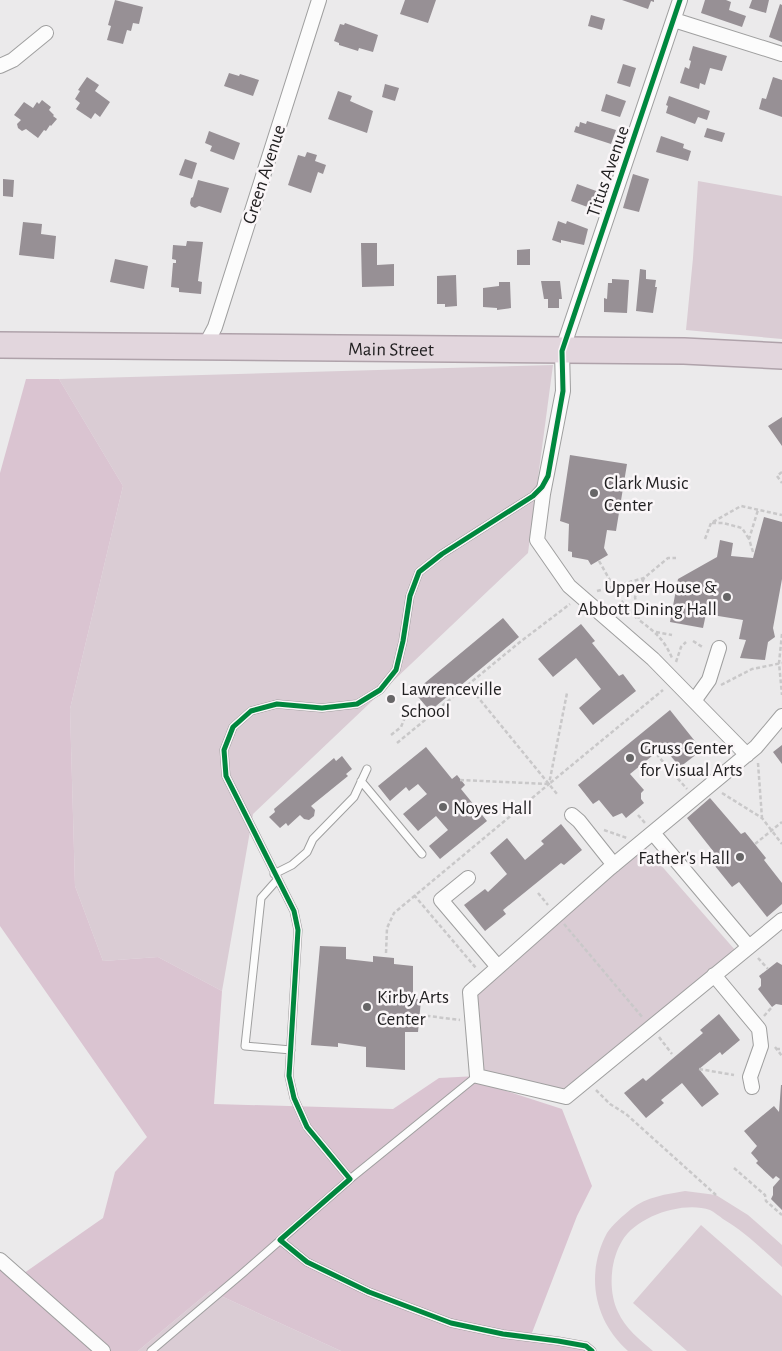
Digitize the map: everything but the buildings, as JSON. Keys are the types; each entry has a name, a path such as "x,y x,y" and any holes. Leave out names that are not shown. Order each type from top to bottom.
{"highway":[{"name":"Main Street","path":"0,345 684,351 782,356"}],"street":[{"name":"Green Avenue","path":"205,346 215,327 319,0"},
{"name":"Titus Avenue","path":"680,0 562,351 562,391 548,476 543,494 537,540 569,586 654,660 694,701 752,751"},
{"path":"674,20 782,54"},
{"path":"0,66 13,60 46,33"},
{"path":"694,701 708,680 719,648"},
{"path":"782,716 752,751 614,865 470,992 477,1076 566,1096 782,920"},
{"path":"575,818 614,865"},
{"path":"653,833 749,947"},
{"path":"468,878 442,900 498,967"},
{"path":"714,975 759,1029 761,1046 750,1077 752,1087"},
{"path":"0,1260 103,1351"}],"lane":[{"path":"350,1179 307,1127 294,1098 290,1076 298,930 294,911 226,776 224,750 233,727 251,710 277,704 322,708 357,704 380,690 396,670 410,596 420,572 442,554 533,496 542,487 548,476"},
{"path":"291,1050 245,1046 261,898 276,877 307,852 313,839 354,797 367,769"},
{"path":"361,781 422,854"},
{"path":"150,1351 350,1179 477,1076"},
{"path":"280,1240 307,1262 369,1292 451,1323 503,1334 568,1342 586,1346 592,1351"}],"path":[{"path":"782,472 777,476 782,483"},
{"path":"705,539 711,523 741,506 782,515"},
{"path":"749,539 758,510"},
{"path":"711,523 742,528 749,539 753,552"},
{"path":"397,743 520,642 580,596 644,578 668,558 676,558"},
{"path":"599,561 627,610 655,631 666,643 675,665 681,647 686,642"},
{"path":"639,620 635,597 644,578"},
{"path":"655,631 672,635"},
{"path":"782,634 780,663 782,694"},
{"path":"703,687 713,689 752,669 780,663"},
{"path":"386,953 387,928 394,912 665,688 668,675"},
{"path":"468,685 557,794"},
{"path":"549,784 567,693"},
{"path":"391,735 401,727 406,715 422,702"},
{"path":"665,750 658,756 695,798"},
{"path":"752,751 762,818"},
{"path":"460,780 549,784"},
{"path":"710,786 762,818 782,844"},
{"path":"575,818 641,843"},
{"path":"755,844 782,822"},
{"path":"538,892 672,1054"},
{"path":"414,895 485,978"},
{"path":"420,1015 472,1021"},
{"path":"776,1049 782,1049"},
{"path":"699,1069 734,1075"},
{"path":"587,1080 610,1104 626,1114 716,1195"},
{"path":"734,1168 765,1194 766,1201 782,1215"}],"shaded area":[{"path":"698,181 782,196 782,339 686,330"},
{"path":"553,365 528,553 253,814 222,991 158,957 103,961 75,886 70,709 123,486 59,379"},
{"path":"26,379 59,379 123,486 70,709 75,886 103,961 158,957 222,991 214,1104 393,1109 439,1078 477,1076 494,1087 562,1109 592,1186 577,1216 530,1338 589,1351 341,1351 210,1291 138,1351 0,1351 0,1265 17,1278 103,1218 115,1172 147,1137 0,926 0,473"},
{"path":"645,847 735,950 564,1090 483,1071 476,994"},
{"path":"685,1191 716,1195 748,1215 782,1245 782,1267 746,1235 710,1210 699,1208 674,1209 638,1224 629,1232 618,1249 612,1276 613,1295 621,1318 638,1338 653,1351 628,1351 607,1326 596,1296 596,1265 600,1249 609,1230 631,1209 657,1197"},
{"path":"701,1225 782,1296 782,1351 687,1351 633,1303"},
{"path":"210,1291 341,1351 138,1351"}],"cycle path":[{"path":"592,1351 586,1346 503,1334 451,1323 369,1292 307,1262 280,1240 350,1179 307,1127 294,1098 289,1076 298,930 294,911 226,776 224,750 233,727 251,711 277,704 322,708 357,704 380,690 396,670 410,596 419,572 442,554 533,496 542,487 548,476 563,391 562,351 680,0"}],"place":[{"name":"Clark Music Center","path":"594,493"},
{"name":"Upper House & Abbott Dining Hall","path":"727,597"},
{"name":"Lawrenceville School","path":"391,699"},
{"name":"Gruss Center for Visual Arts","path":"630,758"},
{"name":"Noyes Hall","path":"443,807"},
{"name":"Father's Hall","path":"740,857"},
{"name":"Kirby Arts Center","path":"367,1007"}]}
